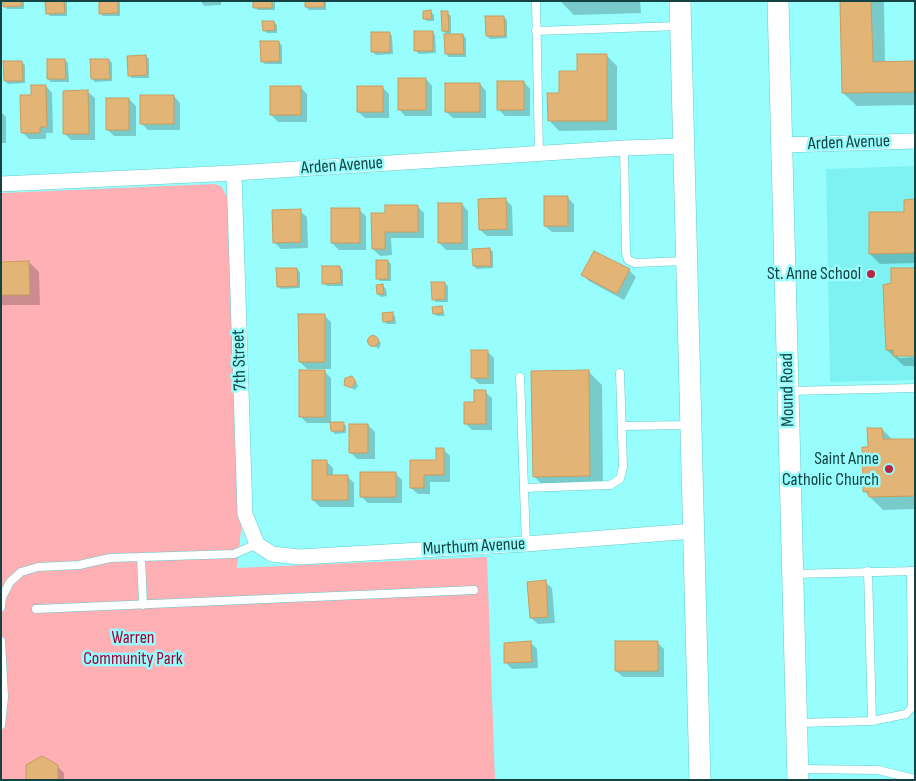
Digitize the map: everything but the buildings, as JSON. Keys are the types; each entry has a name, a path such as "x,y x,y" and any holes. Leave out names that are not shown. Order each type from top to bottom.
{"main road":[{"path":"680,1 682,146 700,780"},
{"name":"Mound Road","path":"778,1 798,774"}],"street":[{"name":"Arden Avenue","path":"783,145 915,141"},
{"name":"Arden Avenue","path":"1,184 234,173 682,146"},
{"name":"7th Street","path":"234,173 245,514 257,544"},
{"name":"Murthum Avenue","path":"257,544 272,554 299,557 693,532"}],"lane":[{"path":"536,1 539,154"},
{"path":"536,31 681,26"},
{"path":"624,148 626,253 628,260 635,263 686,261"},
{"path":"524,488 610,485 620,479 623,467 620,373"},
{"path":"520,377 526,544"},
{"path":"788,391 915,388"},
{"path":"622,426 690,425"},
{"path":"1,607 2,597 10,582 21,572 38,566 79,565 110,558 234,554 257,544"},
{"path":"141,557 143,605"},
{"path":"868,571 872,721"},
{"path":"793,574 913,571 912,707 906,714 872,721 797,723"},
{"path":"36,609 474,590"},
{"path":"1,641 4,697 1,725"},
{"path":"798,774 878,770 915,779"}],"shaded area":[{"name":"St. Anne School","path":"915,166 915,380 830,382 826,169"}],"green space":[{"name":"Warren Community Park","path":"214,184 221,186 230,202 242,521 237,568 487,557 495,780 1,780 1,193"}],"place":[{"name":"St. Anne School","path":"871,274"},
{"name":"Saint Anne Catholic Church","path":"889,469"}]}
